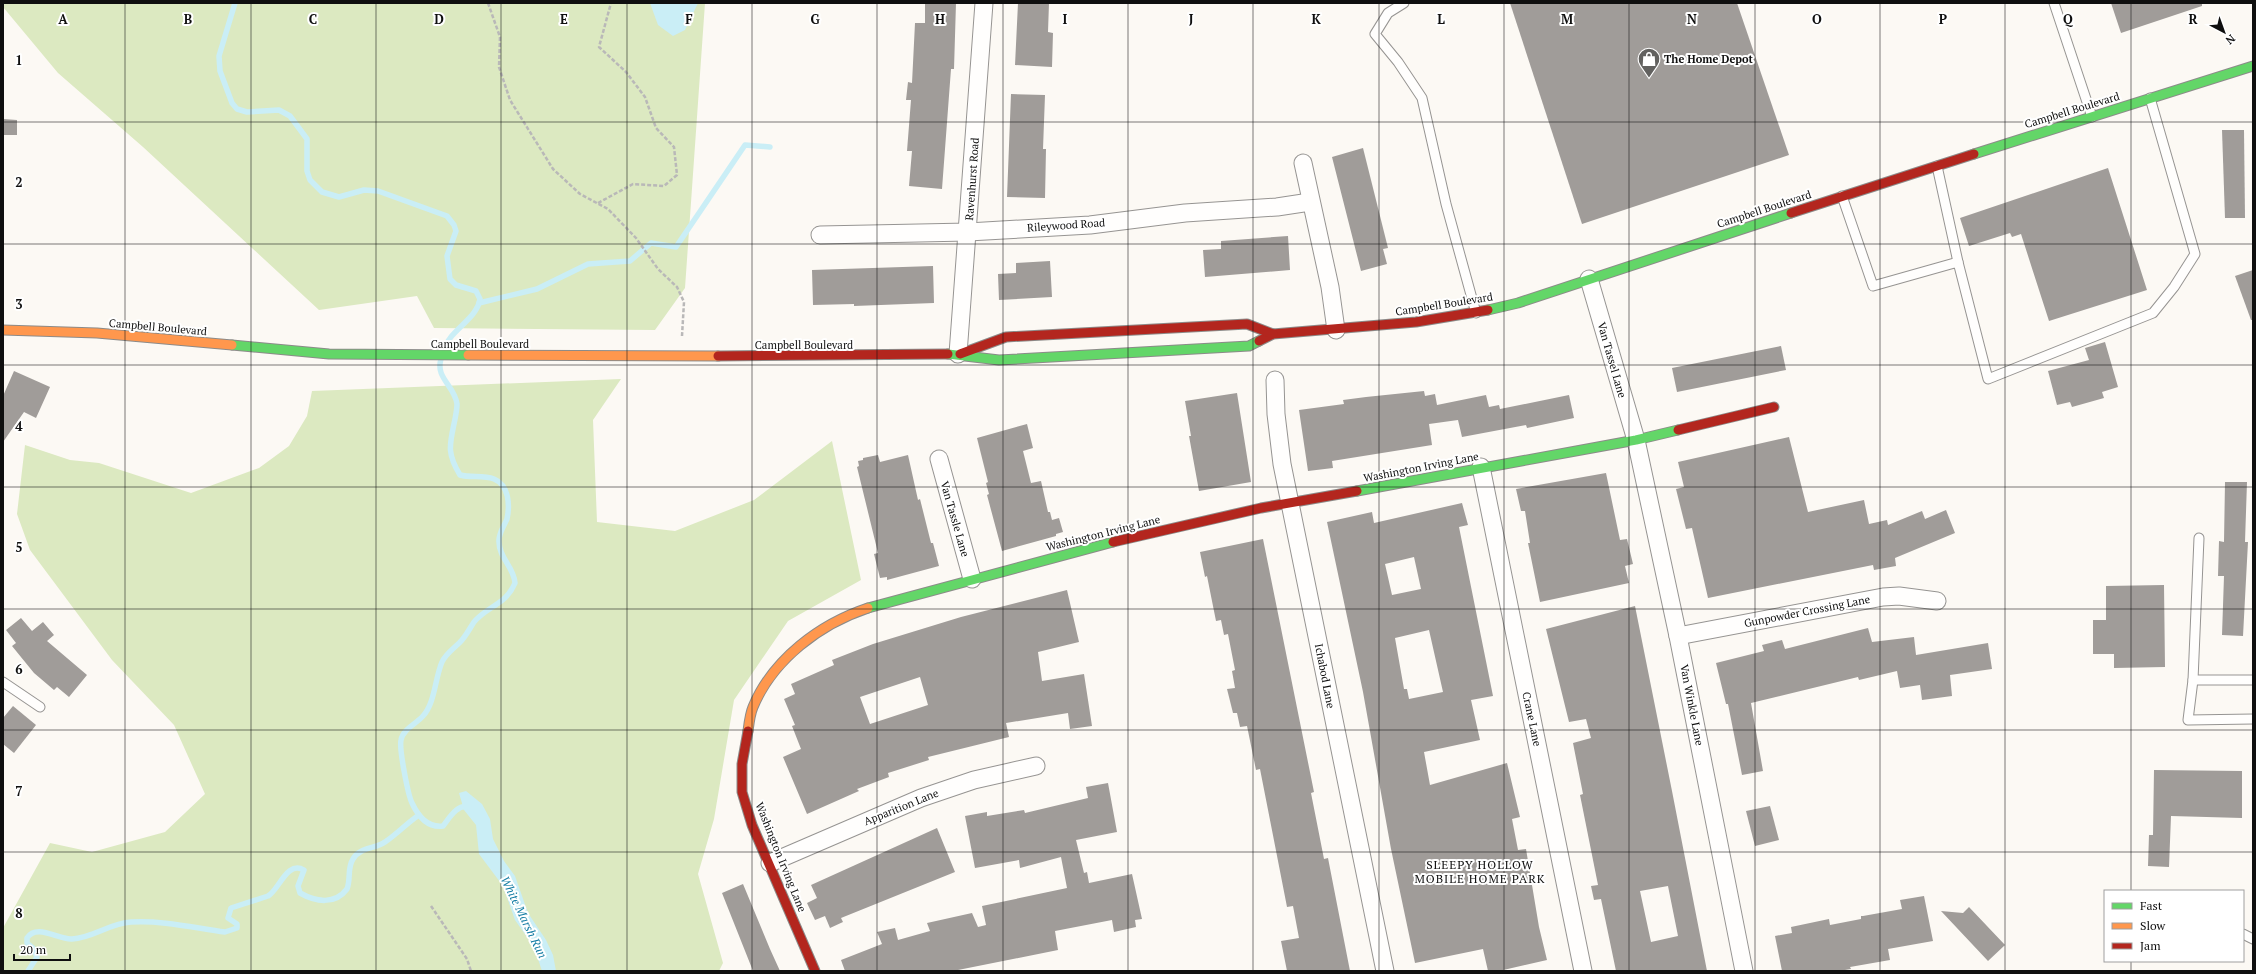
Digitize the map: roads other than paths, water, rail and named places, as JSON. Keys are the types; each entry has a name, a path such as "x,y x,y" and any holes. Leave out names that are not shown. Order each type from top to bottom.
{"street":[{"name":"Ravenhurst Road","path":"958,354 984,3"},
{"name":"Campbell Boulevard","path":"3,330 97,333 290,352 382,356 682,357 958,354 999,360 1249,346 1273,334 1336,330 1416,322 1476,313 1518,303 1842,196 2253,66"},
{"path":"1303,163 1310,202 1330,287 1336,330"},
{"name":"Rileywood Road","path":"820,235 968,232 1090,225 1185,213 1277,207 1310,202"},
{"name":"Van Tassel Lane","path":"1589,279 1636,440"},
{"name":"Campbell Boulevard","path":"958,354 1006,336 1247,324 1273,334"},
{"name":"Ichabod Lane","path":"1275,380 1278,438 1290,504 1384,971"},
{"name":"Washington Irving Lane","path":"814,971 770,862 752,825 742,792 742,764 750,715 767,681 801,643 850,614 893,600 1080,550 1262,508 1290,504 1480,467 1636,440 1774,407"},
{"name":"Van Winkle Lane","path":"1636,440 1678,636 1744,971"},
{"name":"Van Tassle Lane","path":"939,459 972,579"},
{"name":"Crane Lane","path":"1480,467 1583,971"},
{"name":"Gunpowder Crossing Lane","path":"1678,636 1883,596 1899,596 1937,602"},
{"name":"Apparition Lane","path":"770,862 921,798 974,780 1036,766"}],"lane":[{"path":"1404,3 1388,13 1375,34 1398,62 1422,98 1446,204 1476,313"},
{"path":"2054,3 2092,117"},
{"path":"1937,166 1958,262 1988,380 2153,313 2174,287 2195,254 2150,98"},
{"path":"1842,196 1873,286 1958,262"},
{"path":"2199,538 2193,680 2188,720 2253,719"},
{"path":"2193,680 2253,680"},
{"path":"3,682 40,707"},
{"path":"2244,934 2253,939"}],"water":[{"path":"650,3 698,3 685,30 673,36 658,25"},
{"name":"White Marsh Run","path":"466,791 482,804 490,819 493,839 504,861 515,876 528,913 546,940 553,955 556,971 542,971 534,947 515,920 503,886 479,854 476,825 464,810 459,793"}],"waterway":[{"path":"235,3 219,56 220,71 232,103 237,109 247,112 279,110 290,116 307,139 307,171 310,180 322,192 339,197 364,190 378,191 447,216 454,225 456,231 447,256 450,279 456,285 476,291 480,299 474,312 447,342 444,349"},
{"path":"479,303 537,289 588,264 630,261 651,243 676,247 745,145 770,147"},
{"path":"441,359 441,372 453,392 457,404 450,448 451,454 460,475 494,479 503,486 507,496 508,514 500,533 499,542 501,553 512,572 515,583 502,601 485,612 474,622 462,640 444,659 427,711 402,736 401,753 410,798 420,817 433,825 443,826 457,809 461,807 469,807"},
{"path":"28,971 37,957 33,948 27,943 27,938 36,932 48,933 66,939 72,939 87,936 116,925 131,922 166,923 225,932 237,928 237,924 228,918 231,908 268,896 288,872 293,869 298,868 304,870 298,886 300,893 319,900 331,900 337,898 347,889 351,862 356,855 364,850 385,842 419,815"}],"place":[{"name":"The Home Depot","path":"1649,78"}],"district":[{"name":"SLEEPY HOLLOW MOBILE HOME PARK","path":"1480,871"}]}
